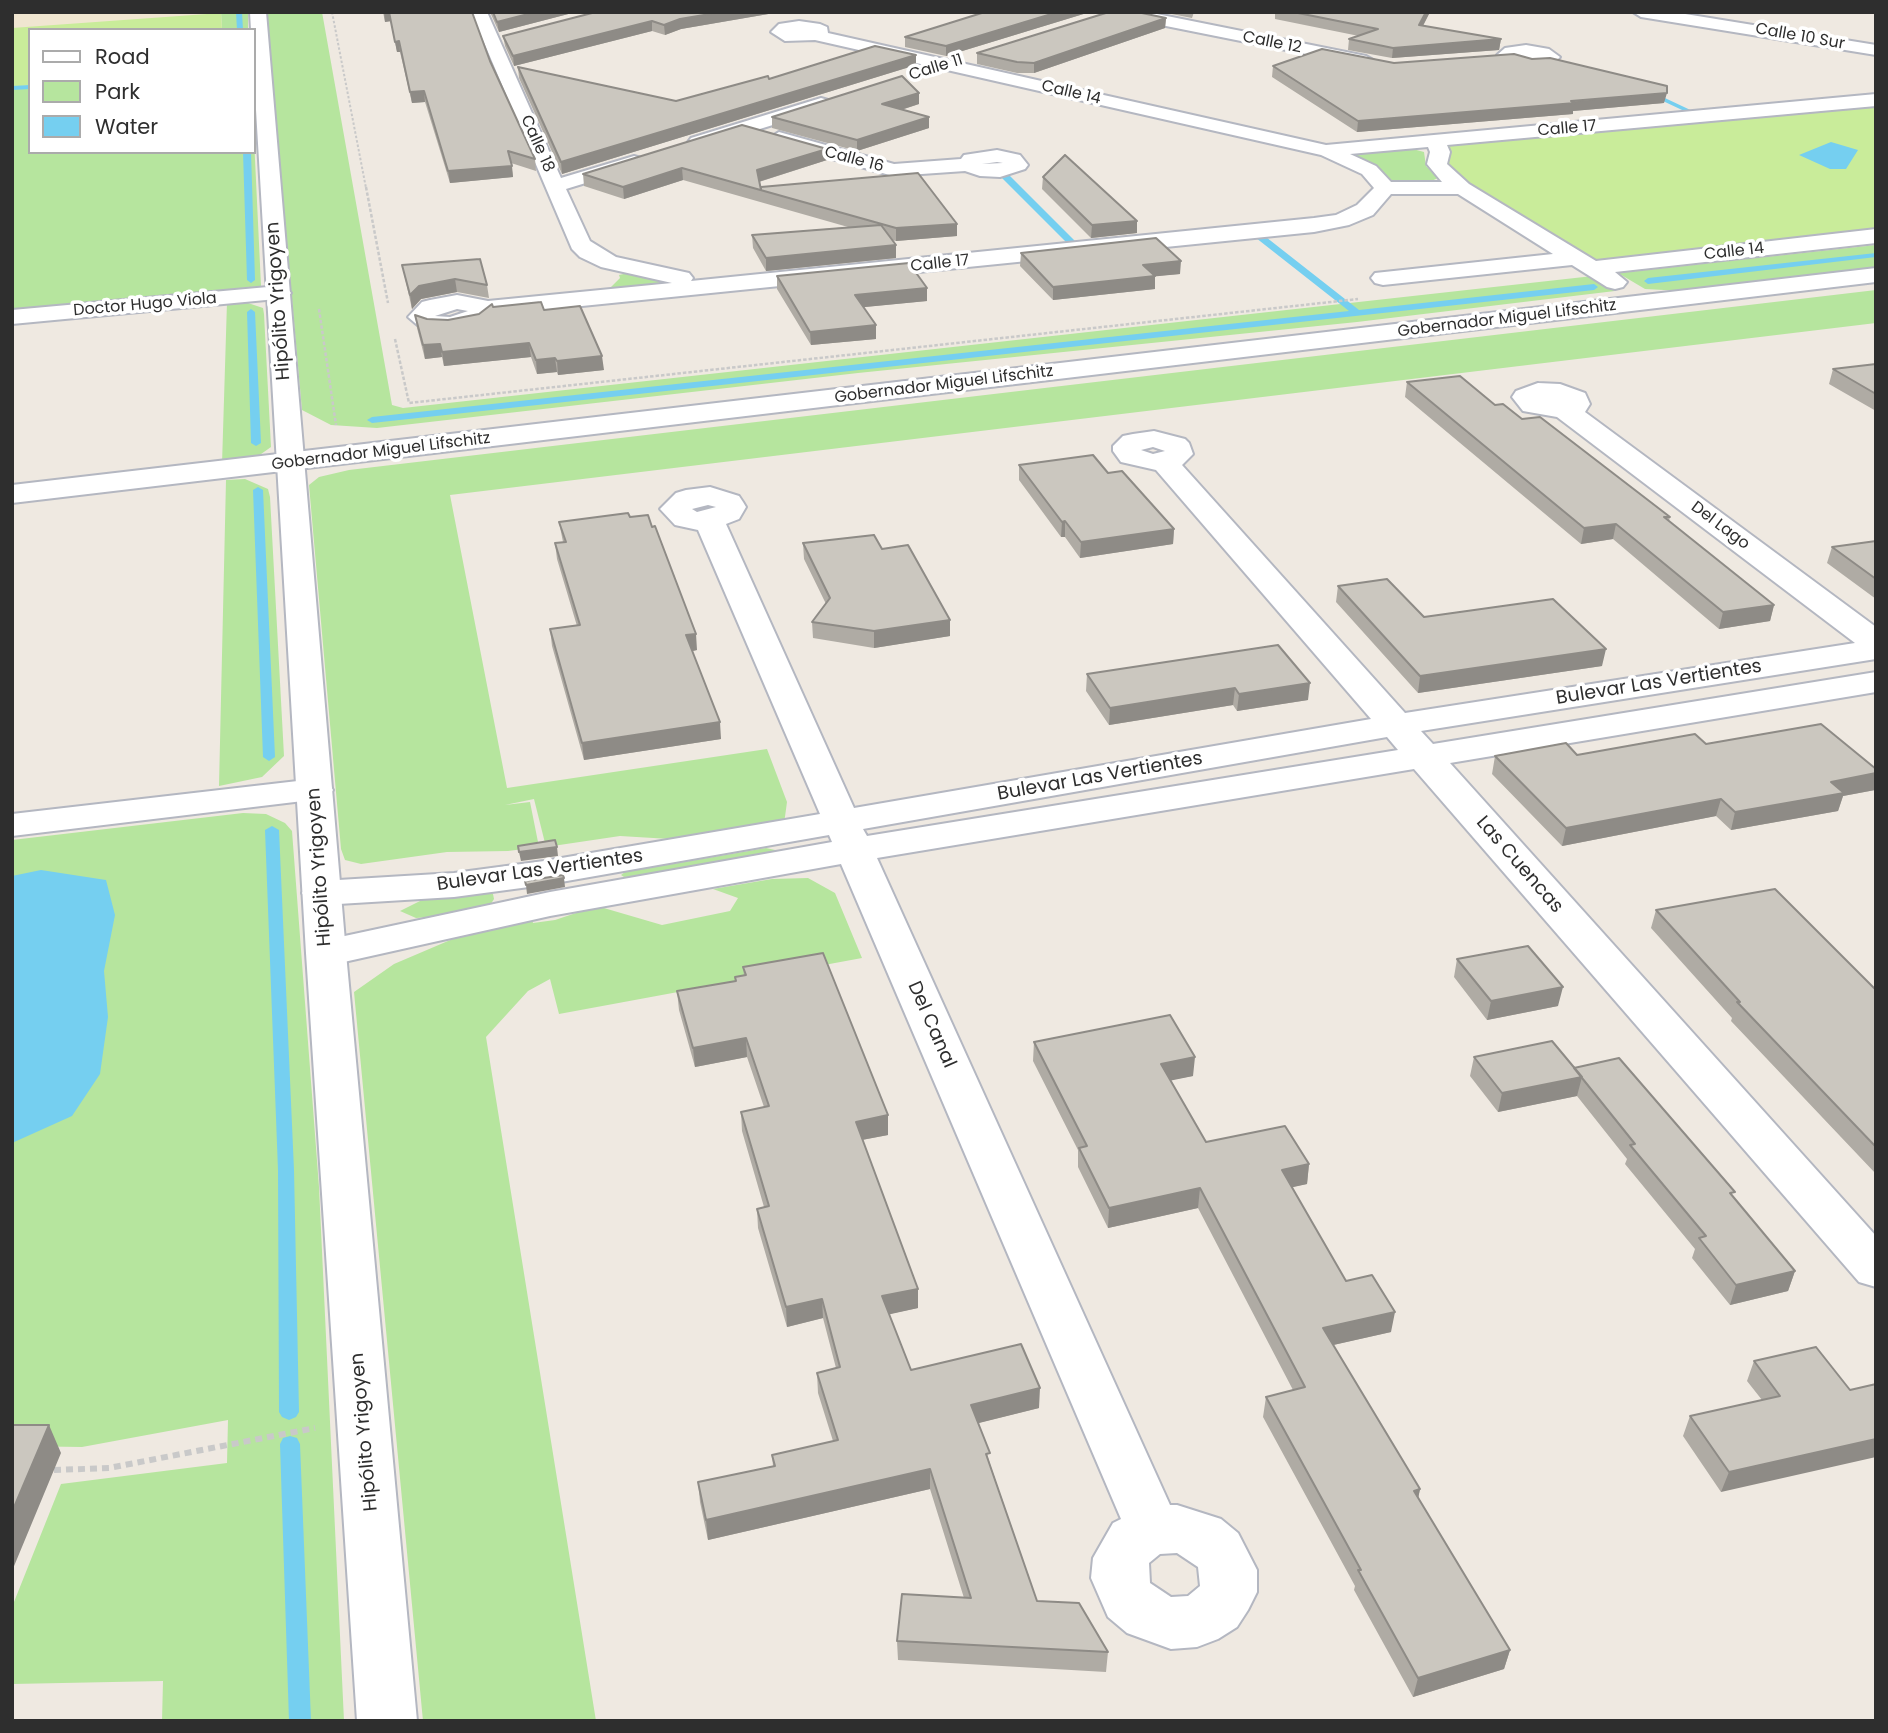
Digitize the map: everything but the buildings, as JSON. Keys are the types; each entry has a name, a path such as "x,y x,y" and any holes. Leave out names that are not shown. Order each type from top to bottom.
{"street":[{"name":"Hipólito Yrigoyen","path":"258,12 322,894 387,1721"},
{"name":"Calle 18","path":"479,12 498,39 555,186 580,244 588,253 609,262 673,277 753,282"},
{"name":"Calle 10 Sur","path":"1641,12 1876,50"},
{"name":"Calle 12","path":"1114,14 1379,64"},
{"name":"Calle 14","path":"815,35 1327,150"},
{"name":"Calle 11","path":"911,76 983,54"},
{"path":"1484,60 1509,58"},
{"path":"684,146 840,98"},
{"name":"Calle 17","path":"1327,150 1876,100"},
{"name":"Calle 16","path":"743,128 893,170 968,165"},
{"path":"1435,141 1440,152 1437,164 1462,188 1649,302"},
{"path":"1327,150 1369,170 1385,188 1462,188"},
{"path":"555,186 646,158"},
{"name":"Calle 17","path":"482,309 1314,225 1342,220 1365,210 1385,188"},
{"name":"Calle 14","path":"1383,278 1584,263 1876,236"},
{"path":"560,302 600,283 608,272 609,262"},
{"name":"Gobernador Miguel Lifschitz","path":"12,494 1876,275"},
{"name":"Doctor Hugo Viola","path":"12,317 279,293"},
{"name":"Del Lago","path":"1565,410 1876,643"},
{"name":"Las Cuencas","path":"1163,461 1876,1269"},
{"name":"Del Canal","path":"709,520 1153,1530"},
{"name":"Bulevar Las Vertientes","path":"327,953 848,836 1396,725 1876,649"},
{"name":"Bulevar Las Vertientes","path":"322,894 454,885 848,836 1424,757 1876,682"},
{"path":"12,825 315,790"}],"path":[{"path":"54,1470 109,1468 364,1419"}],"shaded area":[{"path":"12,12 221,12 222,28 28,28 28,85 12,87"}],"green space":[{"path":"221,12 248,12 248,28 222,28"},
{"path":"266,12 322,12 392,405 403,408 1593,276 1615,291 1357,322 858,373 377,428 331,425 302,410"},
{"path":"221,13 222,28 28,28 28,85 12,87 12,28"},
{"path":"28,85 28,154 255,154 261,286 12,311 12,87"},
{"path":"1876,100 1876,245 1604,275 1444,173 1435,141"},
{"path":"1409,148 1424,152 1426,166 1438,178 1425,184 1398,184 1354,158 1353,154"},
{"path":"1876,245 1876,269 1683,291 1645,289 1618,273"},
{"path":"628,273 681,283 608,290 620,278 619,275"},
{"path":"1876,290 1876,323 450,495 507,788 767,749 787,802 784,824 715,837 670,839 620,836 546,847 534,799 505,805 530,802 539,847 508,851 447,852 361,864 345,860 341,849 309,485 319,477 349,470"},
{"path":"242,301 263,308 271,447 254,459 222,464 227,302"},
{"path":"245,479 268,489 270,497 284,756 262,777 219,786 226,480"},
{"path":"243,813 266,814 285,823 292,831 319,1187 344,1721 162,1721 163,1681 12,1684 12,1607 61,1484 227,1463 228,1420 82,1447 12,1446 12,840"},
{"path":"766,848 775,850 774,855 644,876 621,875 625,872"},
{"path":"808,878 835,893 862,958 559,1014 550,979 528,991 486,1037 596,1721 423,1721 354,992 394,964 455,938 531,913 533,923 555,920 597,906 662,925 730,911 738,898 713,889 772,879"},
{"path":"482,890 493,894 494,899 489,907 445,916 416,918 400,911 426,898"}],"water":[{"path":"1831,142 1858,150 1846,169 1830,169 1799,155"},
{"path":"41,870 106,880 115,915 104,971 108,1017 100,1074 72,1116 12,1143 12,876"}],"waterway":[{"path":"239,12 240,28"},
{"path":"1691,14 1695,12"},
{"path":"12,88 28,87"},
{"path":"1650,93 1699,116"},
{"path":"247,154 251,280"},
{"path":"1002,173 1079,250"},
{"path":"1254,232 1356,312"},
{"path":"1648,281 1876,255"},
{"path":"372,420 1594,287"},
{"path":"251,312 256,443"},
{"path":"258,490 269,757"},
{"path":"272,830 286,1170 289,1412"},
{"path":"290,1444 300,1721"}]}
